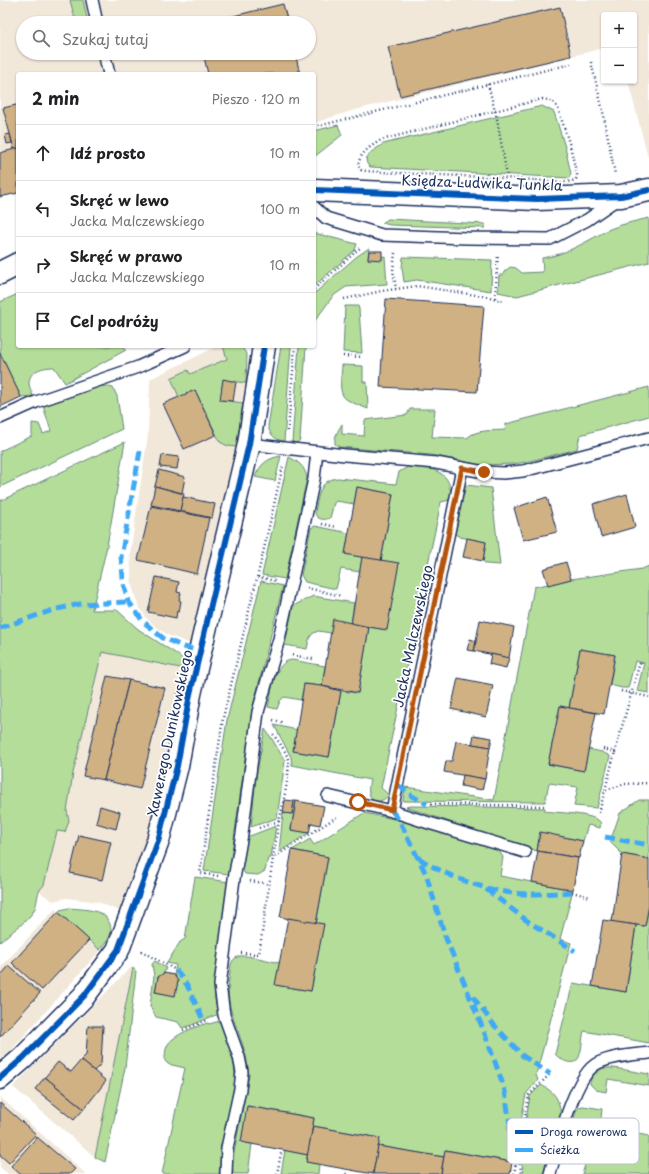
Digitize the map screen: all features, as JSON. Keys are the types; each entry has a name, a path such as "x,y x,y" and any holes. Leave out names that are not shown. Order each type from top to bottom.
{"street":[{"name":"Księdza Ludwika Tunkla","path":"316,190 537,199 621,196 649,190"},
{"path":"0,272 16,265"},
{"name":"Xawerego Dunikowskiego","path":"0,1078 23,1058 84,996 118,950 158,841 177,766 190,694 249,444 264,348"}],"lane":[{"path":"92,0 95,16"},
{"path":"106,60 109,72"},
{"path":"316,209 326,218 382,235 550,239 587,220 621,196"},
{"path":"0,418 36,402 138,366 180,348"},
{"path":"249,444 436,463 484,472 504,473 523,472 649,438"},
{"path":"226,1174 228,1148 242,1072 239,1057 226,1022 220,985 258,712 279,638 314,480 317,452"},
{"name":"Jacka Malczewskiego","path":"392,810 462,468"},
{"path":"328,796 392,810 429,823 525,852"},
{"path":"567,1118 574,1095 585,1074 596,1064 610,1059 649,1054"},
{"path":"550,1174 553,1164"}],"path":[{"path":"591,62 602,107 615,175"},
{"path":"316,127 571,64"},
{"path":"488,84 502,145 507,178"},
{"path":"542,99 549,100 558,108 570,146 577,175 576,179 573,182 562,182 507,178 366,171 361,170 358,166 359,160 365,150 380,140 542,99"},
{"path":"316,287 360,248 364,242"},
{"path":"495,298 498,253"},
{"path":"394,257 393,270 396,289"},
{"path":"344,299 417,286 495,298 504,301"},
{"path":"210,875 200,873 223,718 258,577 287,449 295,348"},
{"path":"343,356 363,357"},
{"path":"258,577 270,580"},
{"path":"291,585 342,596"},
{"path":"599,813 640,662"},
{"path":"621,691 649,697"},
{"path":"225,952 259,954 288,766 288,759 276,737 258,712"},
{"path":"603,749 615,752"},
{"path":"605,790 625,784 649,783"},
{"path":"273,858 328,824 358,802"},
{"path":"427,804 545,806"},
{"path":"242,834 280,821"},
{"path":"572,892 590,897"},
{"path":"121,940 176,970"},
{"path":"183,1030 209,1020"},
{"path":"524,1118 528,1095 550,1074"},
{"path":"277,1174 281,1152"},
{"path":"514,1174 516,1164"},
{"path":"519,1164 522,1174"}],"shaded area":[{"path":"0,0 649,0 649,157 629,84 637,84 637,12 601,12 601,49 351,111 316,122 316,72 16,72 16,193 0,197"},
{"path":"214,348 242,348 247,355 246,383 236,447 194,645 168,635 146,618 138,605 132,586 130,554 148,435 150,379"},
{"path":"84,648 190,670 150,840 124,913 98,902 67,898 53,901 26,883"},
{"path":"69,908 101,913 106,917 111,925 112,931 109,938 106,944 6,1056 0,1058 0,968 55,909 58,912"},
{"path":"131,967 133,968 95,1157 13,1087"},
{"path":"0,1097 86,1174 8,1174 0,1167"}],"green space":[{"path":"70,0 83,0 86,16 74,16"},
{"path":"542,106 554,112 565,147 571,174 569,178 370,167 367,164 366,159 370,153 383,144"},
{"path":"338,125 342,135 316,155 316,130"},
{"path":"649,218 649,262 517,296 498,292 499,275 503,275 504,272 510,267 516,268 522,273 543,272 542,258 560,254 615,227"},
{"path":"388,219 485,224 485,228 390,225 382,223"},
{"path":"316,234 357,244 355,250 316,284"},
{"path":"369,248 368,259 385,256 387,284 346,287 333,296 316,319 316,292 356,257"},
{"path":"403,257 492,260 491,291 417,280 404,282 402,268"},
{"path":"16,295 16,348 125,348 126,350 65,383 54,367 38,370 34,372 30,379 29,385 33,396 21,397 0,353 0,302"},
{"path":"345,306 358,306 362,353 343,352"},
{"path":"224,348 242,348 247,355 246,383 223,380 221,400 243,403 236,447 228,446 220,442 195,390 179,397 171,378 188,370 190,374 227,359"},
{"path":"281,348 291,348 284,441 278,440 273,436 268,426"},
{"path":"299,348 306,348 300,440 297,443 292,442"},
{"path":"342,365 363,366 363,382 367,382 368,409 351,402 343,396 341,388"},
{"path":"105,386 113,388 117,396 122,429 0,487 0,451 32,436 32,423 39,424 43,434 51,431 43,406 93,387"},
{"path":"649,387 649,416 580,435 577,449 526,462 481,465 431,455 339,447 335,444 336,436 342,424 342,434 364,436 365,420 407,415 410,409 435,409 432,437 467,438 475,433 505,430 506,424"},
{"path":"125,442 107,546 92,610 117,610 138,629 178,655 185,661 190,670 102,652 73,773 67,811 69,821 65,832 57,831 44,885 39,891 34,910 23,923 0,942 0,501"},
{"path":"281,456 275,481 255,477 265,462 272,458"},
{"path":"289,457 301,465 307,478 285,579 262,575"},
{"path":"408,467 425,468 440,473 445,477 448,483 450,500 441,502 381,788 389,795 381,801 375,801 370,797 369,793 370,780 292,765 291,757 274,725 297,730 294,751 329,757 341,691 358,693 369,627 387,630 381,561 393,494 357,487 354,504 336,501 334,503 330,518 320,519 316,516 315,511 323,485 332,479 338,478 396,484 399,472"},
{"path":"466,485 491,488 500,565 486,564 483,561 486,542 460,537 455,534"},
{"path":"315,526 349,533 345,554 362,557 360,572 341,569 336,589 305,582 301,575 311,528"},
{"path":"649,566 649,693 637,691 644,663 635,661 628,688 622,688 610,685 615,655 580,649 569,708 560,706 548,764 584,771 588,749 602,752 610,756 597,808 574,806 578,787 549,783 545,802 403,801 405,787 494,800 534,587 571,579 642,569"},
{"path":"261,581 283,586 252,711 229,874 204,871 227,720"},
{"path":"313,596 354,603 351,624 331,633 318,631 312,634 309,639 307,649 285,645 293,606"},
{"path":"292,660 325,666 322,686 304,684 301,700 284,697 280,701 277,709 268,707 278,671 286,662"},
{"path":"265,729 285,761 277,818 251,827 256,777"},
{"path":"639,800 649,800 649,859 622,854 610,842 620,813"},
{"path":"294,801 296,801 291,829 309,833 279,852 283,813 292,814"},
{"path":"406,807 545,808 545,811 584,815 601,823 600,828 588,825 583,841 540,833 537,851"},
{"path":"364,813 419,824 498,850 503,857 500,876 573,890 560,939 571,943 536,1075 538,1080 526,1094 522,1118 507,1118 507,1161 446,1150 444,1157 378,1146 379,1138 313,1126 314,1118 248,1106 241,1142 252,1144 248,1174 234,1174 231,1168 249,1076 245,1052 229,1003 228,994 231,964 235,958 241,956 260,958 280,963 276,985 311,991 323,924 316,924 328,857 292,850 310,839 314,845"},
{"path":"276,826 271,858 268,858 265,871 258,875 245,874 242,869 247,837"},
{"path":"195,877 229,882 214,986 215,1000 219,1014 182,1028 178,1022 156,1017 150,1006 154,976 152,964 155,961 166,968 164,973 158,977 155,992 175,995 178,981 174,975 176,965 167,963 180,942 185,939"},
{"path":"649,905 649,1043 584,1031 581,1051 577,1060 574,1062 567,1062 560,1059 555,1054 573,983 626,992 636,925 645,926"},
{"path":"69,908 85,909 102,914 107,918 110,923 111,932 106,943 100,950 58,912"},
{"path":"133,968 136,971 125,1068 105,1162 95,1157"},
{"path":"220,1021 233,1059 235,1083 221,1152 219,1174 162,1174 185,1068 168,1064 165,1061 166,1048 174,1038 185,1032 203,1024"},
{"path":"603,1068 614,1068 649,1074 649,1086 608,1079 606,1092 596,1090 590,1084 590,1081 594,1075"},
{"path":"541,1085 550,1091 558,1101 560,1118 526,1118 530,1096"},
{"path":"583,1106 602,1109 601,1118 574,1118 579,1107"},
{"path":"639,1134 649,1136 649,1174 582,1174 585,1164 639,1164"},
{"path":"285,1150 308,1155 307,1162 319,1164 318,1174 281,1174"},
{"path":"522,1164 546,1164 543,1174 524,1174"}],"building":[{"path":"283,4 286,16 233,16"},
{"path":"560,7 571,56 400,96 388,47"},
{"path":"205,60 297,60 300,72 208,72"},
{"path":"16,105 16,148 14,149 3,108"},
{"path":"10,134 12,143 7,144 5,135"},
{"path":"16,149 16,193 0,197 0,153"},
{"path":"369,251 382,251 382,260 368,259"},
{"path":"386,299 484,306 477,392 380,387"},
{"path":"0,353 21,397 0,407"},
{"path":"223,379 236,382 233,401 220,400"},
{"path":"195,390 216,435 184,449 163,404"},
{"path":"162,455 179,457 177,469 160,467"},
{"path":"159,470 185,477 182,493 155,486"},
{"path":"155,486 184,494 180,511 151,505"},
{"path":"357,487 393,494 381,561 345,554"},
{"path":"627,494 635,527 601,537 593,504"},
{"path":"183,497 215,504 212,518 180,511"},
{"path":"547,497 557,532 523,540 514,508"},
{"path":"151,506 209,518 197,574 138,560"},
{"path":"467,538 486,542 483,561 463,557"},
{"path":"362,557 399,563 387,630 351,624"},
{"path":"566,562 571,579 548,585 543,569"},
{"path":"156,577 179,582 177,592 181,593 179,600 181,601 176,618 148,612"},
{"path":"333,619 369,627 358,693 322,686"},
{"path":"480,620 514,627 509,658 474,651"},
{"path":"470,639 476,641 474,651 467,650"},
{"path":"580,649 615,655 604,714 569,708"},
{"path":"491,654 509,658 506,668 489,664"},
{"path":"107,676 129,680 104,780 83,776"},
{"path":"458,678 493,685 486,717 451,709"},
{"path":"129,680 165,688 140,789 104,780"},
{"path":"304,684 322,686 341,691 329,757 293,751"},
{"path":"560,706 596,713 584,771 548,764"},
{"path":"474,735 492,738 490,747 472,744"},
{"path":"456,741 490,747 485,779 444,772 446,761 452,761"},
{"path":"463,775 485,779 482,790 461,786"},
{"path":"285,800 294,801 292,814 283,813"},
{"path":"296,801 324,806 320,825 311,823 309,833 291,830"},
{"path":"100,806 120,812 116,829 96,823"},
{"path":"540,832 583,841 579,858 537,851"},
{"path":"79,835 111,842 102,880 70,873"},
{"path":"292,850 328,857 316,924 280,917"},
{"path":"538,851 578,858 573,890 532,882"},
{"path":"622,854 649,859 649,905 645,926 612,922"},
{"path":"58,912 89,940 42,990 12,963"},
{"path":"288,918 324,924 311,991 275,985"},
{"path":"603,920 636,925 626,992 592,986"},
{"path":"9,966 40,993 0,1037 0,976"},
{"path":"164,973 174,975 178,981 175,996 155,992 158,977"},
{"path":"88,1026 103,1026 101,1064 94,1071 81,1060 86,1055"},
{"path":"81,1060 106,1081 84,1109 45,1077 58,1062 71,1072"},
{"path":"45,1077 84,1109 74,1120 35,1089"},
{"path":"0,1103 36,1134 9,1163 0,1155"},
{"path":"247,1106 314,1118 308,1155 241,1142"},
{"path":"313,1126 380,1138 373,1174 306,1162"},
{"path":"37,1137 75,1169 70,1174 20,1174 11,1166"},
{"path":"378,1146 444,1157 441,1174 373,1174"},
{"path":"445,1150 507,1161 507,1164 512,1164 510,1174 441,1174"}],"marked path":[{"path":"140,451 121,557 124,587 129,602 142,620 153,630 163,638 184,647 200,651"},
{"path":"0,628 53,610 80,604 129,602"},
{"path":"398,785 412,796 427,804"},
{"path":"392,811 399,820 426,874 445,936 485,1034 500,1076 505,1091 509,1118"},
{"path":"605,837 649,845"},
{"path":"419,858 456,878 486,888 528,894 572,892"},
{"path":"486,889 526,920 575,951"},
{"path":"176,970 187,985 204,1022"},
{"path":"473,997 494,1025 523,1056 550,1074"}],"cycle path":[{"path":"316,190 537,199 621,196 649,190"},
{"path":"0,1078 23,1058 84,996 118,950 158,841 177,766 190,694 249,444 264,348"}],"route":[{"path":"358,802 392,810 462,468 484,472"}]}
